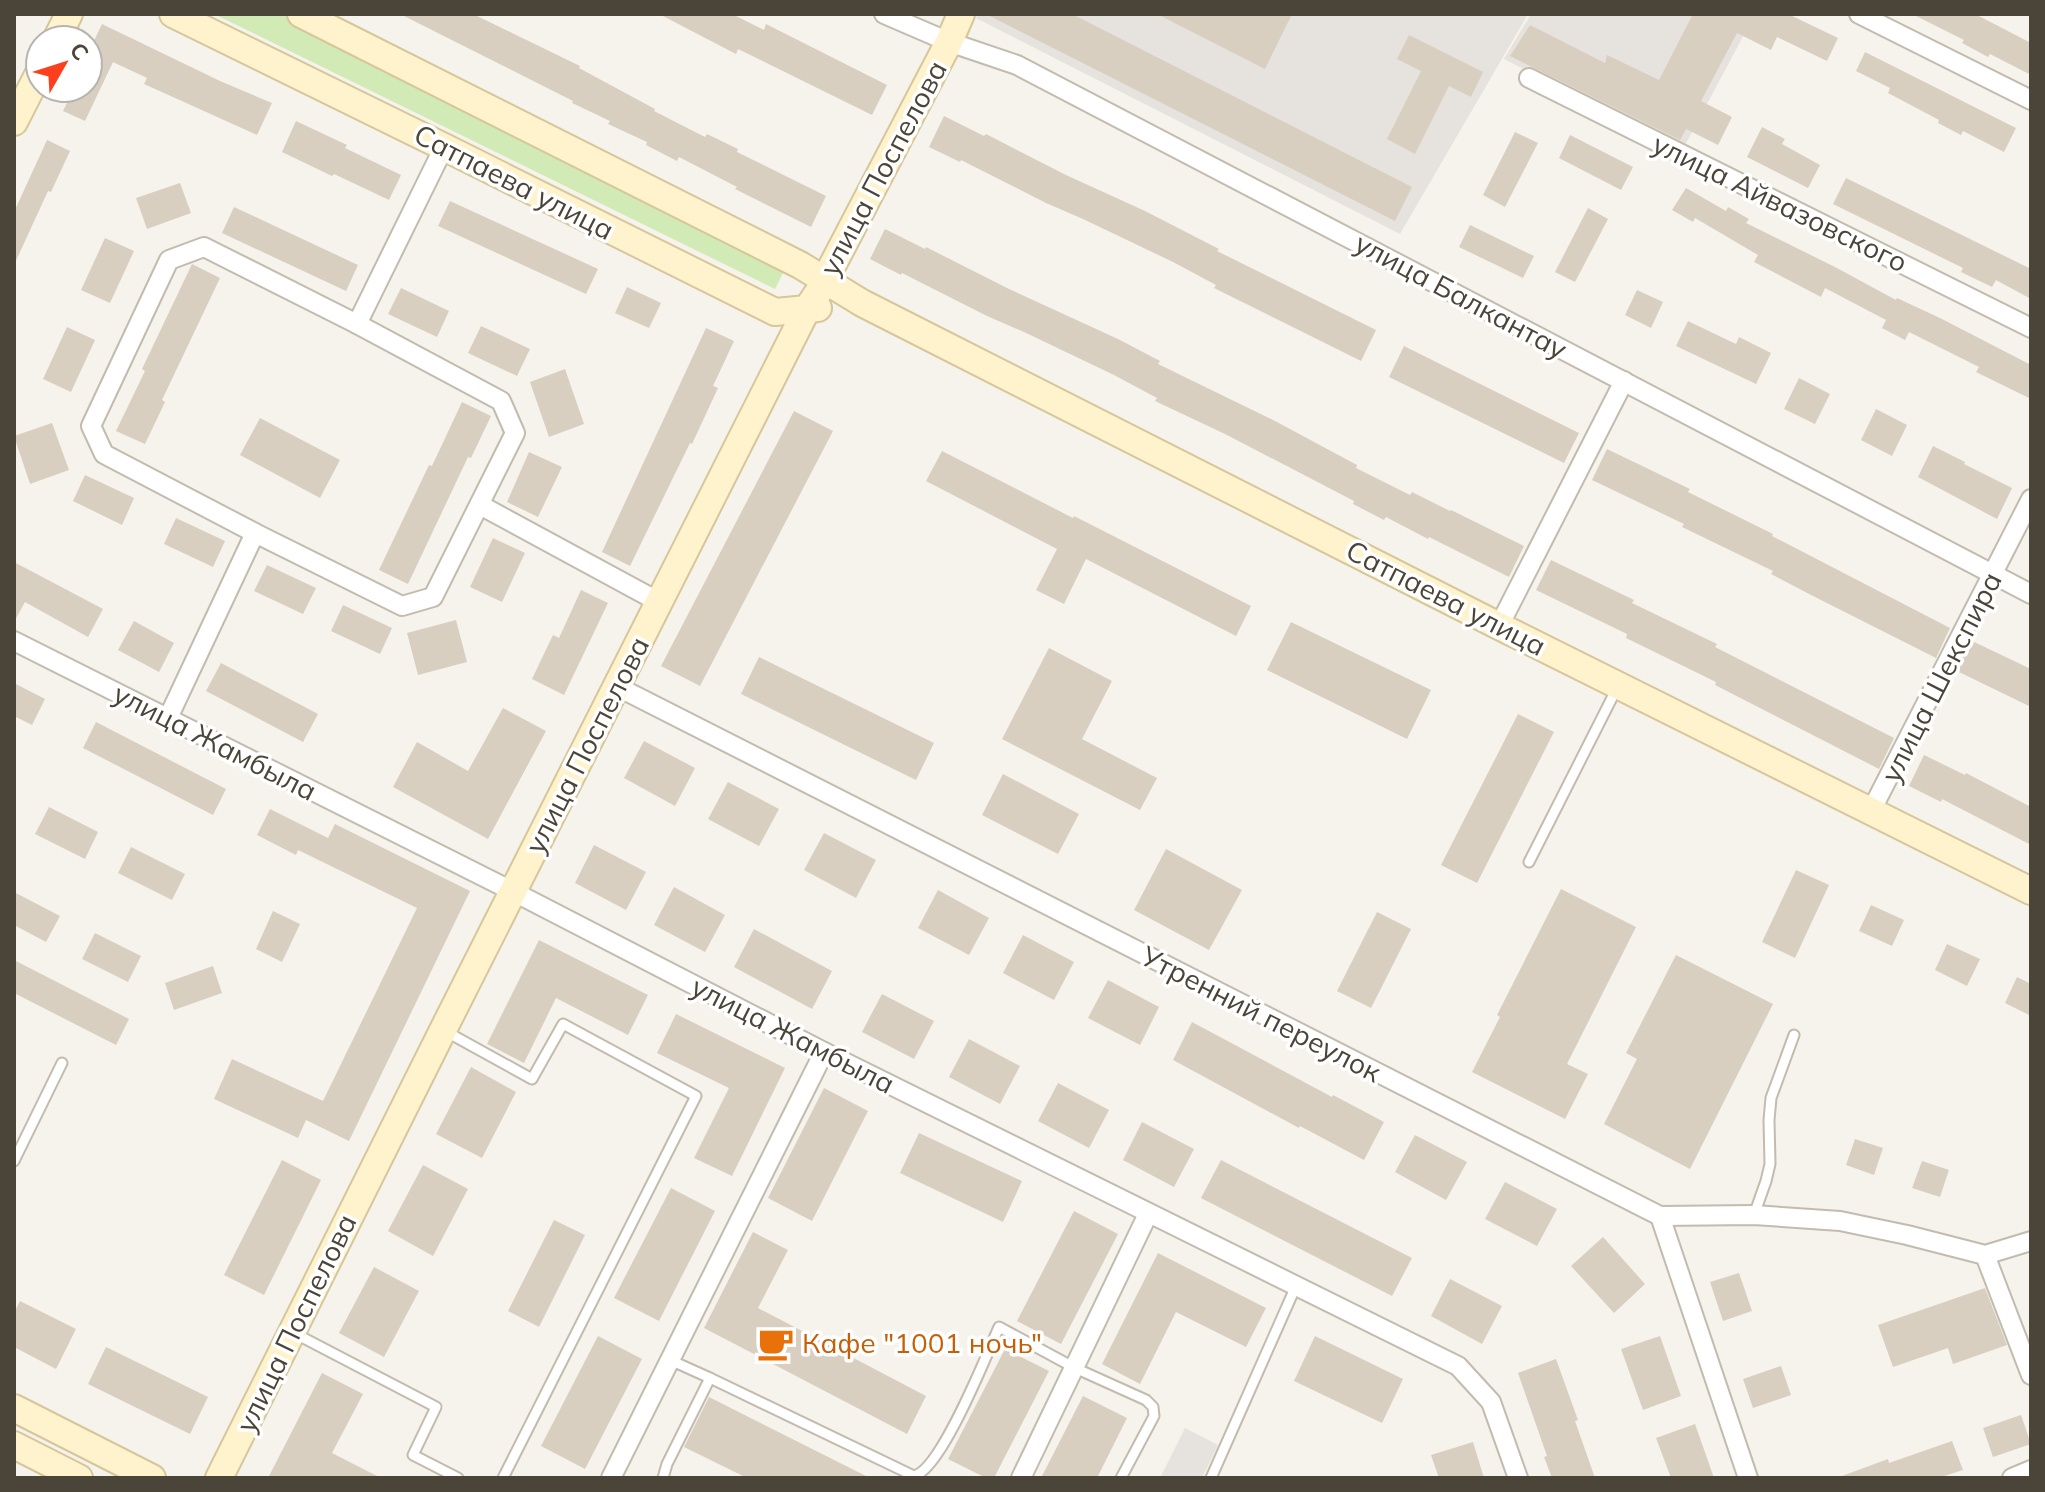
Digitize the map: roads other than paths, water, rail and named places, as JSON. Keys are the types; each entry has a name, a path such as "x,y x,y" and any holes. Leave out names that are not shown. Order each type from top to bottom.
{"street":[{"name":"Сатпаева улица","path":"173,14 775,312 862,303"},
{"name":"Сатпаева улица","path":"301,14 800,265 862,303 1499,626 2031,891"},
{"name":"улица Балкантау","path":"884,14 949,42 1017,65 2031,594"},
{"name":"улица Поспелова","path":"219,1478 807,309 961,14"},
{"path":"1859,14 2031,100"},
{"name":"улица Айвазовского","path":"1529,78 2031,328"},
{"path":"14,122 24,102"},
{"path":"357,324 444,147"},
{"path":"204,247 357,324 501,401 515,433 433,597 402,606 104,454 91,426 169,260 204,247"},
{"path":"1499,626 1624,381"},
{"name":"улица Шекспира","path":"1871,811 2031,499"},
{"path":"480,505 659,602"},
{"path":"168,718 255,533"},
{"name":"улица Жамбыла","path":"14,641 514,892 824,1052 1458,1366 1491,1402 1518,1478"},
{"name":"Утренний переулок","path":"616,686 1660,1216"},
{"path":"611,1478 824,1052"},
{"path":"1021,1478 1148,1214"},
{"path":"1748,1478 1660,1216 1754,1215 1840,1221 1985,1255 2031,1241"},
{"path":"1985,1255 2031,1375"},
{"path":"14,1408 152,1478"},
{"path":"14,1445 79,1478"},
{"path":"2012,1478 2031,1470"}],"lane":[{"path":"1529,862 1619,685"},
{"path":"443,1030 532,1079 563,1024 696,1096 503,1478"},
{"path":"1754,1215 1770,1164 1771,1098 1794,1035"},
{"path":"14,1161 62,1063"},
{"path":"1211,1478 1296,1286"},
{"path":"670,1360 914,1476 922,1474 929,1465 959,1418 999,1327 1075,1368 1146,1400 1153,1407 1154,1416 1121,1478"},
{"path":"291,1332 436,1407 413,1455 458,1478"},
{"path":"663,1478 710,1378"}],"place":[{"name":"Кафе \"1001 ночь\"","path":"776,1343"}]}
